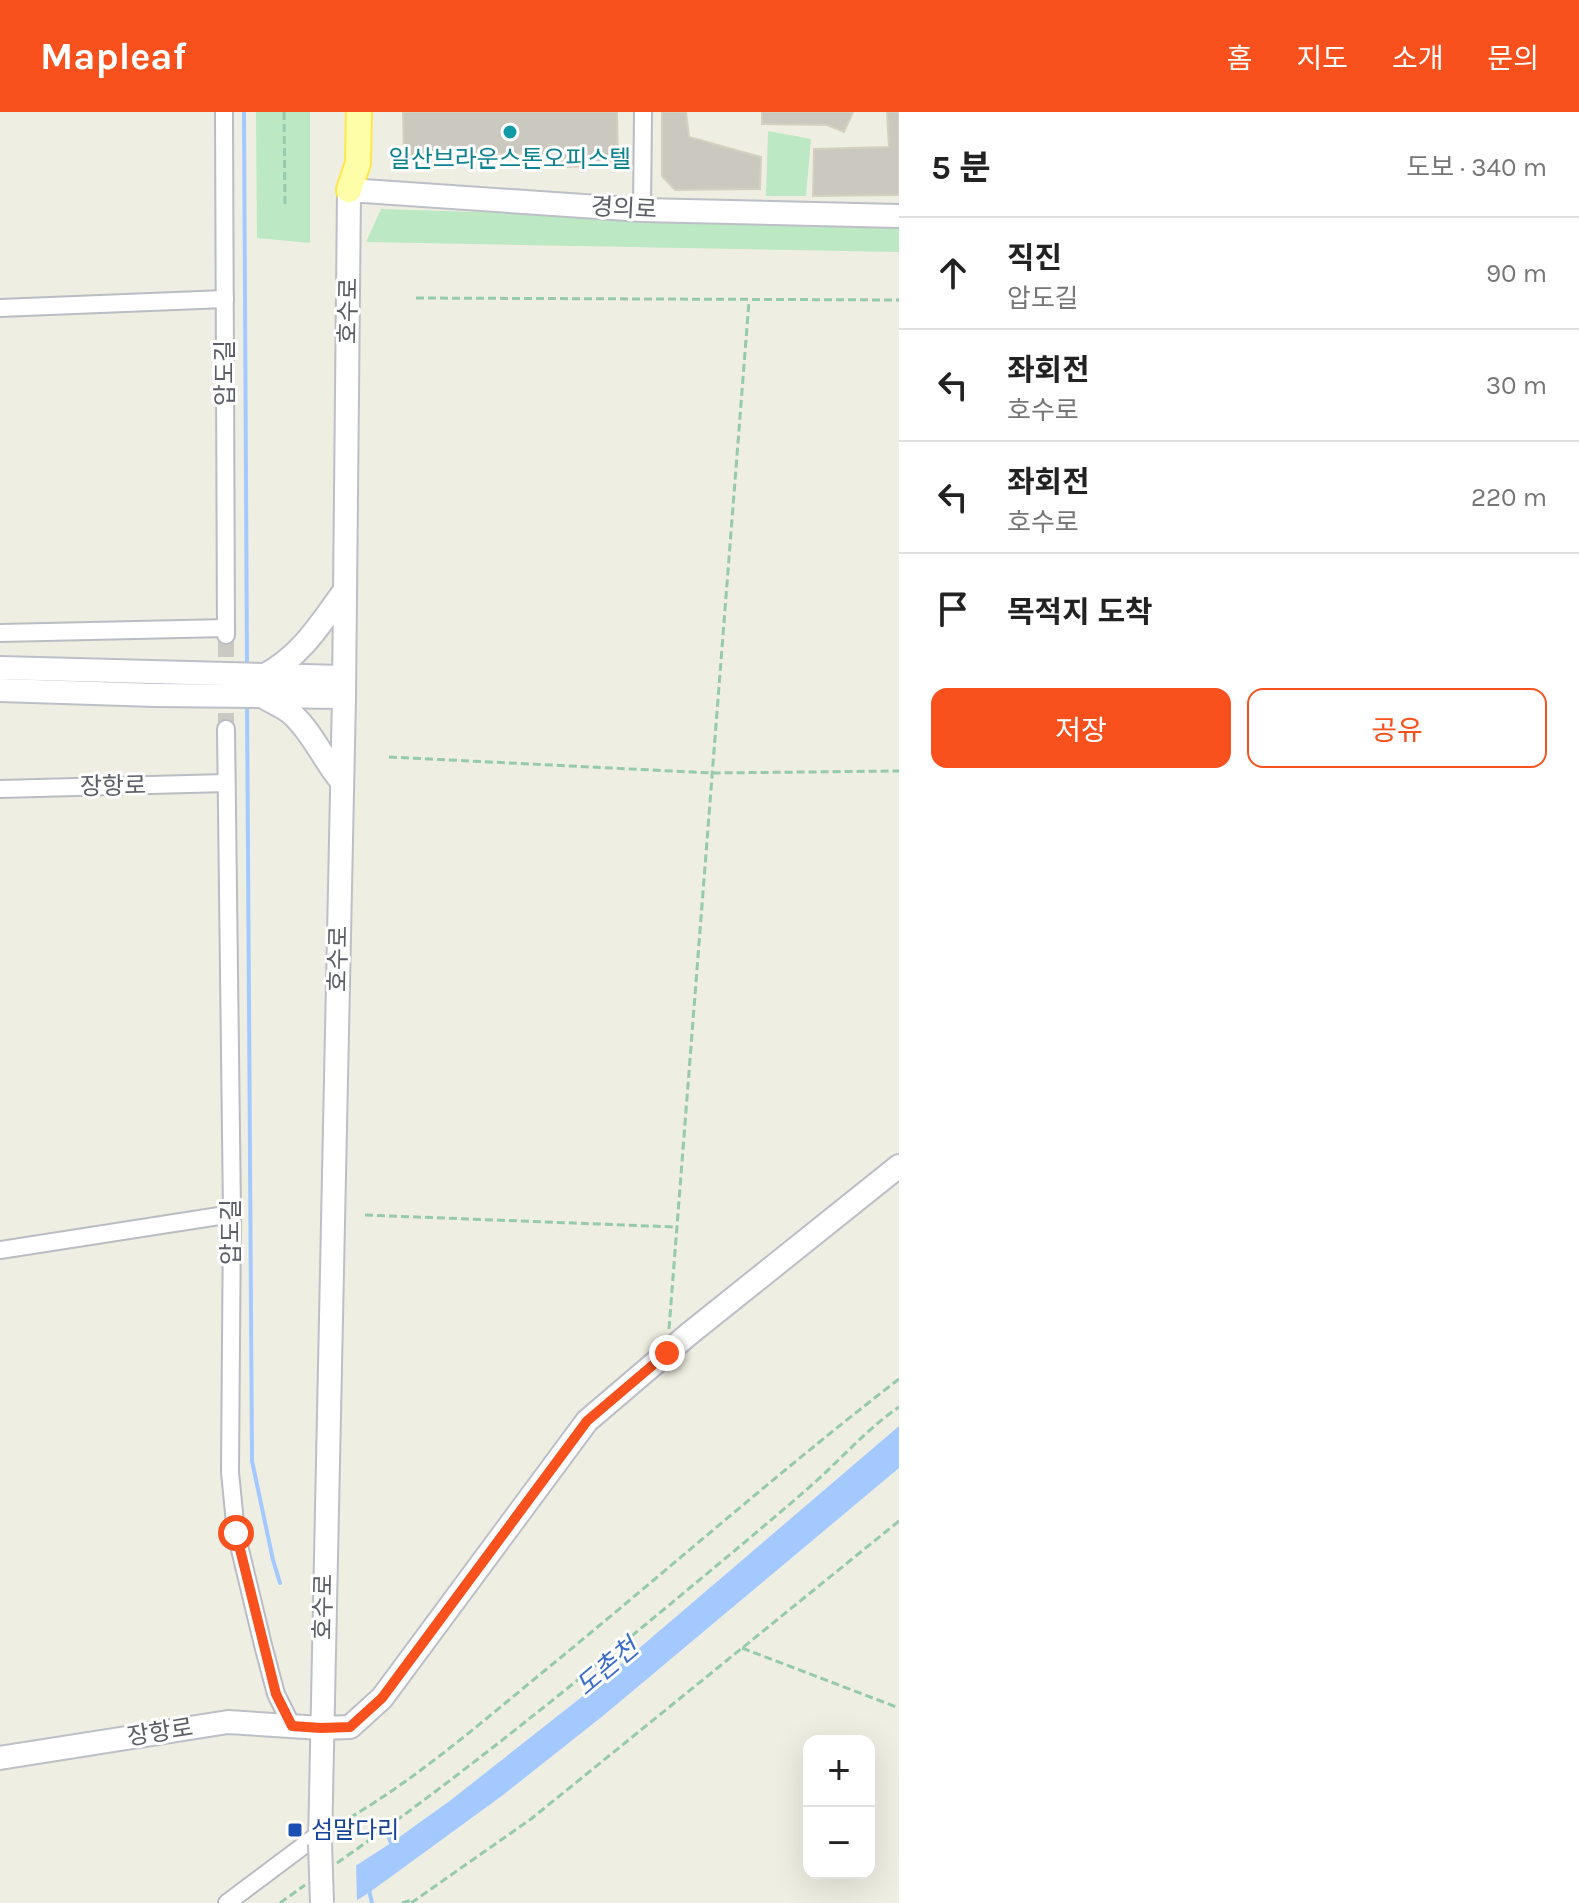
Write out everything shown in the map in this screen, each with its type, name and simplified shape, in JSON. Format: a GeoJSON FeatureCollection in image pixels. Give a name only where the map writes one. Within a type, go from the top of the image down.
{"type":"FeatureCollection","features":[{"type":"Feature","properties":{"kind":"main road","name":"호수로"},"geometry":{"type":"LineString","coordinates":[[322,1903],[319,1839],[321,1728],[344,687],[349,190],[343,112]]}},
{"type":"Feature","properties":{"kind":"main road","name":"호수로"},"geometry":{"type":"LineString","coordinates":[[349,190],[358,163],[359,112]]}},
{"type":"Feature","properties":{"kind":"main road","name":"경의로"},"geometry":{"type":"LineString","coordinates":[[349,190],[642,210],[899,216]]}},
{"type":"Feature","properties":{"kind":"main road"},"geometry":{"type":"LineString","coordinates":[[252,686],[304,647],[345,590]]}},
{"type":"Feature","properties":{"kind":"main road"},"geometry":{"type":"LineString","coordinates":[[0,668],[252,686],[302,725],[325,762],[342,782]]}},
{"type":"Feature","properties":{"kind":"main road"},"geometry":{"type":"LineString","coordinates":[[0,690],[344,687]]}},
{"type":"Feature","properties":{"kind":"main road"},"geometry":{"type":"LineString","coordinates":[[321,1728],[350,1727],[382,1698],[587,1421],[899,1166]]}},
{"type":"Feature","properties":{"kind":"main road","name":"장항로"},"geometry":{"type":"LineString","coordinates":[[0,1758],[228,1722],[321,1728]]}},
{"type":"Feature","properties":{"kind":"street","name":"압도길"},"geometry":{"type":"LineString","coordinates":[[0,633],[226,631],[224,112]]}},
{"type":"Feature","properties":{"kind":"street"},"geometry":{"type":"LineString","coordinates":[[642,210],[643,112]]}},
{"type":"Feature","properties":{"kind":"street"},"geometry":{"type":"LineString","coordinates":[[0,308],[225,299]]}},
{"type":"Feature","properties":{"kind":"street","name":"압도길"},"geometry":{"type":"LineString","coordinates":[[226,729],[232,1214],[230,1472],[236,1533],[276,1694],[292,1726]]}},
{"type":"Feature","properties":{"kind":"street","name":"장항로"},"geometry":{"type":"LineString","coordinates":[[0,789],[226,783]]}},
{"type":"Feature","properties":{"kind":"street"},"geometry":{"type":"LineString","coordinates":[[0,1250],[232,1214]]}},
{"type":"Feature","properties":{"kind":"street"},"geometry":{"type":"LineString","coordinates":[[227,1903],[319,1839]]}},
{"type":"Feature","properties":{"kind":"path"},"geometry":{"type":"LineString","coordinates":[[284,112],[285,206]]}},
{"type":"Feature","properties":{"kind":"path"},"geometry":{"type":"LineString","coordinates":[[416,298],[899,300]]}},
{"type":"Feature","properties":{"kind":"path"},"geometry":{"type":"LineString","coordinates":[[667,1353],[749,301]]}},
{"type":"Feature","properties":{"kind":"path"},"geometry":{"type":"LineString","coordinates":[[389,757],[712,773],[899,771]]}},
{"type":"Feature","properties":{"kind":"path"},"geometry":{"type":"LineString","coordinates":[[365,1215],[676,1227]]}},
{"type":"Feature","properties":{"kind":"path"},"geometry":{"type":"LineString","coordinates":[[319,1839],[416,1776],[829,1433],[899,1379]]}},
{"type":"Feature","properties":{"kind":"path"},"geometry":{"type":"LineString","coordinates":[[327,1870],[455,1778],[749,1538],[814,1483],[874,1425],[899,1407]]}},
{"type":"Feature","properties":{"kind":"path"},"geometry":{"type":"LineString","coordinates":[[411,1903],[531,1819],[899,1521]]}},
{"type":"Feature","properties":{"kind":"path"},"geometry":{"type":"LineString","coordinates":[[742,1648],[899,1708]]}},
{"type":"Feature","properties":{"kind":"path"},"geometry":{"type":"LineString","coordinates":[[280,1903],[315,1878]]}},
{"type":"Feature","properties":{"kind":"path"},"geometry":{"type":"LineString","coordinates":[[402,1903],[415,1899]]}},
{"type":"Feature","properties":{"kind":"green space"},"geometry":{"type":"Polygon","coordinates":[[[256,112],[310,112],[310,243],[257,238],[256,112]]]}},
{"type":"Feature","properties":{"kind":"green space"},"geometry":{"type":"Polygon","coordinates":[[[768,131],[811,139],[806,196],[766,196],[768,131]]]}},
{"type":"Feature","properties":{"kind":"green space"},"geometry":{"type":"Polygon","coordinates":[[[381,209],[899,225],[899,252],[366,242],[381,209]]]}},
{"type":"Feature","properties":{"kind":"water"},"geometry":{"type":"Polygon","coordinates":[[[899,1426],[899,1468],[604,1715],[503,1795],[353,1903],[298,1903],[451,1800],[588,1692],[899,1426]]]}},
{"type":"Feature","properties":{"kind":"pier"},"geometry":{"type":"Polygon","coordinates":[[[356,1862],[357,1903],[294,1903],[309,1890],[356,1862]]]}},
{"type":"Feature","properties":{"kind":"building","name":"일산브라운스톤오피스텔"},"geometry":{"type":"Polygon","coordinates":[[[403,112],[617,112],[618,166],[559,167],[558,153],[404,155],[403,112]]]}},
{"type":"Feature","properties":{"kind":"building"},"geometry":{"type":"Polygon","coordinates":[[[662,112],[686,112],[689,137],[761,157],[760,189],[675,190],[662,176],[662,112]]]}},
{"type":"Feature","properties":{"kind":"building"},"geometry":{"type":"Polygon","coordinates":[[[762,112],[853,112],[844,132],[827,125],[762,124],[762,112]]]}},
{"type":"Feature","properties":{"kind":"building"},"geometry":{"type":"Polygon","coordinates":[[[887,112],[899,112],[899,195],[813,196],[814,149],[889,147],[887,112]]]}},
{"type":"Feature","properties":{"kind":"waterway"},"geometry":{"type":"LineString","coordinates":[[244,112],[247,666]]}},
{"type":"Feature","properties":{"kind":"waterway"},"geometry":{"type":"LineString","coordinates":[[247,702],[252,1461],[280,1583]]}},
{"type":"Feature","properties":{"kind":"waterway"},"geometry":{"type":"LineString","coordinates":[[388,1835],[393,1848]]}},
{"type":"Feature","properties":{"kind":"waterway"},"geometry":{"type":"LineString","coordinates":[[369,1890],[372,1903]]}},
{"type":"Feature","properties":{"kind":"tunnel"},"geometry":{"type":"LineString","coordinates":[[226,635],[226,729]]}},
{"type":"Feature","properties":{"kind":"place","name":"일산브라운스톤오피스텔"},"geometry":{"type":"Point","coordinates":[510,132]}},
{"type":"Feature","properties":{"kind":"place","name":"섬말다리"},"geometry":{"type":"Point","coordinates":[295,1830]}},
{"type":"Feature","properties":{"kind":"route"},"geometry":{"type":"LineString","coordinates":[[236,1533],[276,1694],[292,1726],[350,1727],[382,1698],[587,1421],[667,1353]]}},
{"type":"Feature","properties":{"kind":"water label","name":"도촌천"},"geometry":{"type":"Point","coordinates":[607,1667]}}]}
